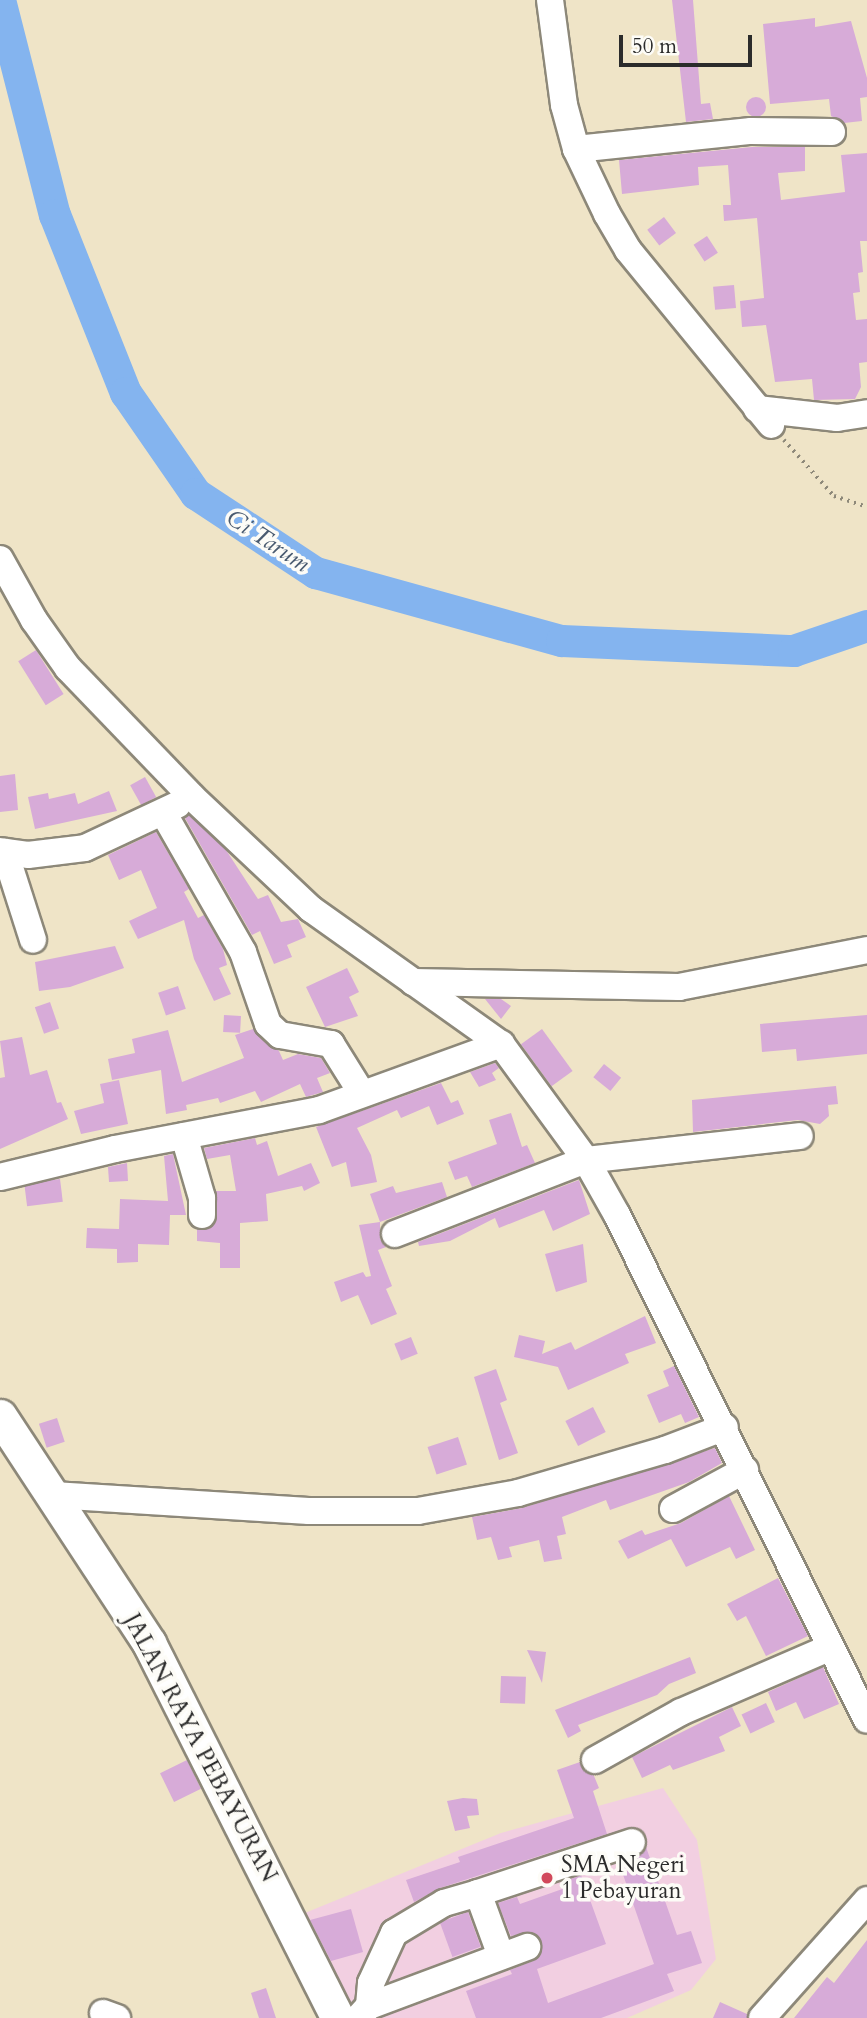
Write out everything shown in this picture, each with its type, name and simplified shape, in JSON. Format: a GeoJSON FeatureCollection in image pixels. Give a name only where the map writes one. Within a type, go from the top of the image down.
{"type":"FeatureCollection","features":[{"type":"Feature","properties":{"kind":"main road","name":"JALAN RAYA PEBAYURAN"},"geometry":{"type":"LineString","coordinates":[[0,1416],[149,1643],[338,2018]]}},
{"type":"Feature","properties":{"kind":"street"},"geometry":{"type":"LineString","coordinates":[[550,0],[564,105],[576,149],[628,250],[764,417],[837,418],[867,413]]}},
{"type":"Feature","properties":{"kind":"street"},"geometry":{"type":"LineString","coordinates":[[576,149],[751,131],[832,132]]}},
{"type":"Feature","properties":{"kind":"street"},"geometry":{"type":"LineString","coordinates":[[0,559],[34,620],[68,668],[191,796],[311,909],[501,1044],[586,1160],[724,1426],[867,1720]]}},
{"type":"Feature","properties":{"kind":"street"},"geometry":{"type":"LineString","coordinates":[[33,940],[3,851],[28,855],[85,848],[164,814],[191,796]]}},
{"type":"Feature","properties":{"kind":"street"},"geometry":{"type":"LineString","coordinates":[[164,814],[243,952],[268,1024],[281,1035],[331,1044],[361,1092]]}},
{"type":"Feature","properties":{"kind":"street"},"geometry":{"type":"LineString","coordinates":[[413,982],[678,987],[867,950]]}},
{"type":"Feature","properties":{"kind":"street"},"geometry":{"type":"LineString","coordinates":[[0,1177],[184,1136],[279,1120],[501,1044]]}},
{"type":"Feature","properties":{"kind":"street"},"geometry":{"type":"LineString","coordinates":[[184,1136],[202,1198],[202,1215]]}},
{"type":"Feature","properties":{"kind":"street"},"geometry":{"type":"LineString","coordinates":[[395,1234],[586,1160],[800,1136]]}},
{"type":"Feature","properties":{"kind":"street"},"geometry":{"type":"LineString","coordinates":[[53,1495],[309,1511],[418,1511],[518,1493],[665,1450],[724,1426]]}},
{"type":"Feature","properties":{"kind":"street"},"geometry":{"type":"LineString","coordinates":[[673,1509],[745,1470]]}},
{"type":"Feature","properties":{"kind":"street"},"geometry":{"type":"LineString","coordinates":[[595,1760],[681,1712],[831,1647]]}},
{"type":"Feature","properties":{"kind":"street"},"geometry":{"type":"LineString","coordinates":[[364,2012],[371,1983],[394,1933],[444,1903],[632,1842]]}},
{"type":"Feature","properties":{"kind":"street"},"geometry":{"type":"LineString","coordinates":[[478,1893],[501,1956]]}},
{"type":"Feature","properties":{"kind":"street"},"geometry":{"type":"LineString","coordinates":[[762,2018],[867,1900]]}},
{"type":"Feature","properties":{"kind":"street"},"geometry":{"type":"LineString","coordinates":[[364,2012],[527,1947]]}},
{"type":"Feature","properties":{"kind":"path"},"geometry":{"type":"LineString","coordinates":[[764,417],[835,496],[867,507]]}},
{"type":"Feature","properties":{"kind":"shaded area","name":"SMA Negeri 1 Pebayuran"},"geometry":{"type":"Polygon","coordinates":[[[663,1788],[697,1840],[716,1959],[691,1990],[627,2018],[342,2018],[295,1917],[501,1833],[663,1788]]]}},
{"type":"Feature","properties":{"kind":"building"},"geometry":{"type":"Polygon","coordinates":[[[672,0],[693,0],[701,104],[710,103],[713,119],[686,122],[672,0]]]}},
{"type":"Feature","properties":{"kind":"building"},"geometry":{"type":"Polygon","coordinates":[[[815,18],[815,27],[851,21],[867,78],[867,97],[860,98],[862,121],[844,123],[831,116],[829,99],[770,104],[763,24],[815,18]]]}},
{"type":"Feature","properties":{"kind":"building"},"geometry":{"type":"Polygon","coordinates":[[[756,97],[763,100],[766,107],[763,114],[756,117],[749,114],[746,107],[749,100],[756,97]]]}},
{"type":"Feature","properties":{"kind":"building"},"geometry":{"type":"Polygon","coordinates":[[[752,147],[805,147],[805,171],[778,173],[781,200],[845,192],[841,155],[867,153],[867,241],[860,241],[863,272],[858,273],[860,292],[853,293],[856,320],[867,319],[867,362],[859,363],[861,387],[855,399],[814,400],[812,379],[775,382],[766,325],[742,327],[740,301],[764,298],[757,218],[724,221],[723,205],[731,205],[728,165],[698,167],[699,185],[622,194],[619,160],[752,147]]]}},
{"type":"Feature","properties":{"kind":"building"},"geometry":{"type":"Polygon","coordinates":[[[664,217],[676,233],[659,246],[647,230],[664,217]]]}},
{"type":"Feature","properties":{"kind":"building"},"geometry":{"type":"Polygon","coordinates":[[[707,236],[718,253],[704,261],[694,245],[707,236]]]}},
{"type":"Feature","properties":{"kind":"building"},"geometry":{"type":"Polygon","coordinates":[[[734,285],[736,308],[715,310],[713,287],[734,285]]]}},
{"type":"Feature","properties":{"kind":"building"},"geometry":{"type":"Polygon","coordinates":[[[36,650],[64,694],[46,705],[18,661],[36,650]]]}},
{"type":"Feature","properties":{"kind":"building"},"geometry":{"type":"Polygon","coordinates":[[[15,774],[18,810],[0,812],[0,776],[15,774]]]}},
{"type":"Feature","properties":{"kind":"building"},"geometry":{"type":"Polygon","coordinates":[[[145,777],[156,797],[141,805],[130,785],[145,777]]]}},
{"type":"Feature","properties":{"kind":"building"},"geometry":{"type":"Polygon","coordinates":[[[109,791],[117,811],[35,829],[28,797],[48,793],[49,799],[75,793],[78,804],[109,791]]]}},
{"type":"Feature","properties":{"kind":"building"},"geometry":{"type":"Polygon","coordinates":[[[189,815],[226,850],[258,899],[268,895],[281,922],[298,919],[306,937],[287,945],[292,957],[274,964],[260,931],[252,935],[185,818],[189,815]]]}},
{"type":"Feature","properties":{"kind":"building"},"geometry":{"type":"Polygon","coordinates":[[[156,832],[189,889],[184,892],[198,918],[204,915],[223,949],[227,965],[219,968],[231,994],[214,1001],[194,959],[184,920],[138,939],[129,921],[157,908],[141,870],[119,880],[108,855],[156,832]]]}},
{"type":"Feature","properties":{"kind":"building"},"geometry":{"type":"Polygon","coordinates":[[[115,946],[124,968],[70,987],[39,991],[35,962],[115,946]]]}},
{"type":"Feature","properties":{"kind":"building"},"geometry":{"type":"Polygon","coordinates":[[[347,968],[359,992],[349,997],[358,1016],[325,1027],[306,987],[347,968]]]}},
{"type":"Feature","properties":{"kind":"building"},"geometry":{"type":"Polygon","coordinates":[[[178,986],[186,1009],[166,1016],[158,993],[178,986]]]}},
{"type":"Feature","properties":{"kind":"building"},"geometry":{"type":"Polygon","coordinates":[[[485,999],[501,999],[511,1006],[501,1019],[485,999]]]}},
{"type":"Feature","properties":{"kind":"building"},"geometry":{"type":"Polygon","coordinates":[[[50,1002],[59,1028],[44,1034],[35,1007],[50,1002]]]}},
{"type":"Feature","properties":{"kind":"building"},"geometry":{"type":"Polygon","coordinates":[[[224,1015],[241,1016],[240,1033],[223,1032],[224,1015]]]}},
{"type":"Feature","properties":{"kind":"building"},"geometry":{"type":"Polygon","coordinates":[[[867,1015],[867,1054],[797,1061],[796,1049],[762,1052],[760,1024],[867,1015]]]}},
{"type":"Feature","properties":{"kind":"building"},"geometry":{"type":"Polygon","coordinates":[[[253,1029],[279,1051],[283,1060],[298,1054],[321,1058],[330,1073],[317,1078],[323,1092],[306,1097],[300,1084],[261,1102],[255,1091],[220,1103],[218,1098],[186,1105],[187,1110],[166,1114],[161,1070],[112,1080],[108,1059],[135,1053],[132,1039],[168,1030],[182,1082],[244,1058],[235,1035],[253,1029]]]}},
{"type":"Feature","properties":{"kind":"building"},"geometry":{"type":"Polygon","coordinates":[[[542,1029],[573,1071],[552,1086],[521,1044],[542,1029]]]}},
{"type":"Feature","properties":{"kind":"building"},"geometry":{"type":"Polygon","coordinates":[[[22,1037],[30,1075],[47,1070],[57,1103],[61,1102],[68,1119],[0,1149],[0,1078],[5,1077],[0,1041],[22,1037]]]}},
{"type":"Feature","properties":{"kind":"building"},"geometry":{"type":"Polygon","coordinates":[[[495,1063],[499,1068],[492,1073],[496,1080],[479,1087],[470,1072],[495,1063]]]}},
{"type":"Feature","properties":{"kind":"building"},"geometry":{"type":"Polygon","coordinates":[[[604,1064],[621,1078],[610,1091],[593,1077],[604,1064]]]}},
{"type":"Feature","properties":{"kind":"building"},"geometry":{"type":"Polygon","coordinates":[[[119,1080],[128,1124],[81,1134],[74,1111],[104,1103],[100,1084],[119,1080]]]}},
{"type":"Feature","properties":{"kind":"building"},"geometry":{"type":"Polygon","coordinates":[[[441,1083],[451,1103],[458,1100],[464,1114],[437,1125],[429,1106],[401,1118],[397,1110],[357,1128],[371,1155],[377,1182],[351,1187],[346,1162],[332,1167],[316,1127],[441,1083]]]}},
{"type":"Feature","properties":{"kind":"building"},"geometry":{"type":"Polygon","coordinates":[[[836,1086],[838,1104],[828,1105],[829,1116],[820,1124],[798,1120],[693,1132],[692,1100],[836,1086]]]}},
{"type":"Feature","properties":{"kind":"building"},"geometry":{"type":"Polygon","coordinates":[[[511,1113],[522,1147],[527,1145],[535,1163],[472,1187],[467,1176],[455,1180],[448,1162],[497,1144],[489,1120],[511,1113]]]}},
{"type":"Feature","properties":{"kind":"building"},"geometry":{"type":"Polygon","coordinates":[[[255,1138],[257,1145],[267,1141],[278,1176],[311,1163],[320,1183],[304,1191],[302,1186],[266,1194],[268,1221],[240,1223],[240,1268],[220,1268],[220,1243],[197,1241],[197,1229],[209,1229],[216,1222],[216,1191],[236,1191],[230,1155],[207,1159],[204,1148],[255,1138]]]}},
{"type":"Feature","properties":{"kind":"building"},"geometry":{"type":"Polygon","coordinates":[[[173,1154],[186,1215],[170,1215],[169,1245],[138,1244],[138,1262],[117,1263],[117,1249],[86,1248],[87,1228],[119,1229],[120,1199],[168,1201],[164,1156],[173,1154]]]}},
{"type":"Feature","properties":{"kind":"building"},"geometry":{"type":"Polygon","coordinates":[[[127,1163],[128,1181],[109,1182],[108,1167],[127,1163]]]}},
{"type":"Feature","properties":{"kind":"building"},"geometry":{"type":"Polygon","coordinates":[[[60,1179],[63,1202],[27,1206],[24,1183],[60,1179]]]}},
{"type":"Feature","properties":{"kind":"building"},"geometry":{"type":"Polygon","coordinates":[[[579,1180],[590,1214],[553,1231],[544,1210],[499,1228],[495,1218],[450,1241],[419,1246],[418,1242],[579,1180]]]}},
{"type":"Feature","properties":{"kind":"building"},"geometry":{"type":"Polygon","coordinates":[[[442,1182],[447,1197],[380,1222],[370,1194],[393,1186],[396,1193],[442,1182]]]}},
{"type":"Feature","properties":{"kind":"building"},"geometry":{"type":"Polygon","coordinates":[[[380,1222],[380,1239],[386,1247],[378,1250],[392,1286],[386,1289],[397,1314],[371,1325],[358,1295],[341,1302],[334,1282],[363,1272],[366,1277],[371,1276],[359,1225],[380,1222]]]}},
{"type":"Feature","properties":{"kind":"building"},"geometry":{"type":"Polygon","coordinates":[[[583,1244],[587,1282],[556,1292],[545,1254],[583,1244]]]}},
{"type":"Feature","properties":{"kind":"building"},"geometry":{"type":"Polygon","coordinates":[[[645,1316],[656,1343],[625,1354],[629,1363],[568,1390],[558,1367],[514,1357],[519,1335],[545,1341],[542,1354],[571,1342],[575,1350],[645,1316]]]}},
{"type":"Feature","properties":{"kind":"building"},"geometry":{"type":"Polygon","coordinates":[[[411,1337],[418,1354],[401,1360],[394,1344],[411,1337]]]}},
{"type":"Feature","properties":{"kind":"building"},"geometry":{"type":"Polygon","coordinates":[[[674,1366],[699,1417],[685,1423],[681,1414],[659,1423],[647,1395],[669,1386],[663,1371],[674,1366]]]}},
{"type":"Feature","properties":{"kind":"building"},"geometry":{"type":"Polygon","coordinates":[[[496,1369],[507,1400],[500,1403],[518,1453],[499,1460],[474,1377],[496,1369]]]}},
{"type":"Feature","properties":{"kind":"building"},"geometry":{"type":"Polygon","coordinates":[[[593,1407],[606,1432],[578,1446],[565,1421],[593,1407]]]}},
{"type":"Feature","properties":{"kind":"building"},"geometry":{"type":"Polygon","coordinates":[[[57,1418],[65,1442],[47,1448],[39,1424],[57,1418]]]}},
{"type":"Feature","properties":{"kind":"building"},"geometry":{"type":"Polygon","coordinates":[[[458,1437],[467,1465],[437,1474],[428,1447],[458,1437]]]}},
{"type":"Feature","properties":{"kind":"building"},"geometry":{"type":"Polygon","coordinates":[[[715,1448],[722,1463],[689,1482],[610,1510],[606,1500],[562,1517],[566,1534],[557,1536],[562,1559],[544,1562],[539,1540],[509,1547],[512,1557],[498,1560],[491,1537],[477,1540],[472,1517],[522,1508],[715,1448]]]}},
{"type":"Feature","properties":{"kind":"building"},"geometry":{"type":"Polygon","coordinates":[[[729,1496],[755,1550],[736,1559],[730,1547],[686,1567],[671,1539],[628,1559],[618,1541],[642,1530],[645,1535],[681,1523],[729,1496]]]}},
{"type":"Feature","properties":{"kind":"building"},"geometry":{"type":"Polygon","coordinates":[[[778,1578],[808,1636],[766,1656],[746,1616],[737,1621],[727,1604],[778,1578]]]}},
{"type":"Feature","properties":{"kind":"building"},"geometry":{"type":"Polygon","coordinates":[[[527,1650],[546,1652],[542,1683],[527,1650]]]}},
{"type":"Feature","properties":{"kind":"building"},"geometry":{"type":"Polygon","coordinates":[[[690,1657],[696,1673],[669,1684],[657,1695],[578,1725],[581,1731],[568,1738],[555,1710],[690,1657]]]}},
{"type":"Feature","properties":{"kind":"building"},"geometry":{"type":"Polygon","coordinates":[[[823,1667],[839,1704],[804,1719],[796,1702],[776,1711],[768,1692],[823,1667]]]}},
{"type":"Feature","properties":{"kind":"building"},"geometry":{"type":"Polygon","coordinates":[[[501,1676],[526,1677],[525,1704],[500,1703],[501,1676]]]}},
{"type":"Feature","properties":{"kind":"building"},"geometry":{"type":"Polygon","coordinates":[[[766,1703],[775,1722],[750,1733],[742,1714],[766,1703]]]}},
{"type":"Feature","properties":{"kind":"building"},"geometry":{"type":"Polygon","coordinates":[[[732,1707],[741,1726],[719,1737],[725,1751],[673,1770],[670,1765],[642,1778],[632,1757],[732,1707]]]}},
{"type":"Feature","properties":{"kind":"building"},"geometry":{"type":"Polygon","coordinates":[[[187,1760],[201,1789],[174,1802],[160,1773],[187,1760]]]}},
{"type":"Feature","properties":{"kind":"building"},"geometry":{"type":"Polygon","coordinates":[[[580,1762],[594,1776],[599,1788],[593,1791],[607,1834],[440,1888],[414,1902],[406,1880],[460,1862],[458,1857],[574,1818],[557,1770],[580,1762]]]}},
{"type":"Feature","properties":{"kind":"building"},"geometry":{"type":"Polygon","coordinates":[[[477,1799],[479,1815],[467,1816],[470,1828],[455,1831],[447,1801],[477,1799]]]}},
{"type":"Feature","properties":{"kind":"building"},"geometry":{"type":"Polygon","coordinates":[[[646,1847],[677,1935],[691,1931],[702,1963],[667,1974],[674,1991],[601,2018],[476,2018],[466,1991],[512,1974],[510,1970],[533,1961],[542,1950],[541,1941],[530,1932],[511,1936],[498,1903],[517,1897],[520,1904],[568,1887],[566,1881],[581,1875],[606,1944],[537,1969],[548,2003],[654,1964],[619,1863],[638,1857],[646,1847]]]}},
{"type":"Feature","properties":{"kind":"building"},"geometry":{"type":"Polygon","coordinates":[[[351,1909],[363,1952],[331,1961],[310,1920],[351,1909]]]}},
{"type":"Feature","properties":{"kind":"building"},"geometry":{"type":"Polygon","coordinates":[[[468,1912],[481,1947],[452,1957],[440,1922],[468,1912]]]}},
{"type":"Feature","properties":{"kind":"building"},"geometry":{"type":"Polygon","coordinates":[[[867,1940],[867,2018],[794,2018],[827,1977],[834,1983],[867,1940]]]}},
{"type":"Feature","properties":{"kind":"building"},"geometry":{"type":"Polygon","coordinates":[[[266,1988],[276,2018],[259,2018],[251,1993],[266,1988]]]}},
{"type":"Feature","properties":{"kind":"building"},"geometry":{"type":"Polygon","coordinates":[[[720,2002],[747,2014],[747,2018],[713,2018],[720,2002]]]}},
{"type":"Feature","properties":{"kind":"waterway","name":"Ci Tarum"},"geometry":{"type":"LineString","coordinates":[[0,0],[55,215],[126,393],[196,494],[316,573],[562,641],[794,651],[867,626]]}},
{"type":"Feature","properties":{"kind":"place","name":"SMA Negeri 1 Pebayuran"},"geometry":{"type":"Point","coordinates":[547,1878]}}]}
